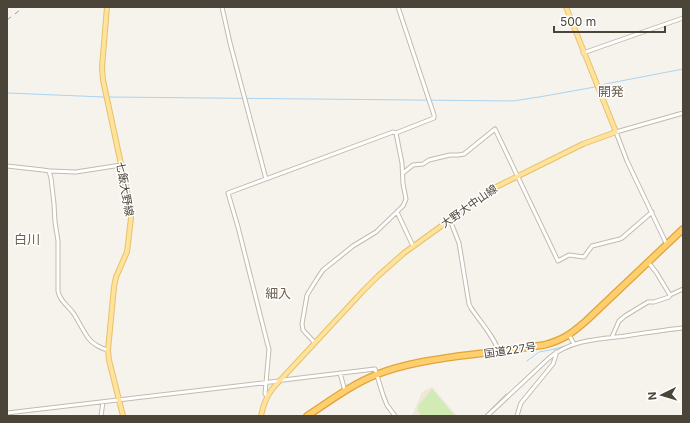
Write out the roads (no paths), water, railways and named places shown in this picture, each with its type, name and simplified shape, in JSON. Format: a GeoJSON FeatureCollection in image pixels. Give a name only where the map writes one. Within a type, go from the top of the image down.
{"type":"FeatureCollection","features":[{"type":"Feature","properties":{"kind":"highway","name":"国道227号"},"geometry":{"type":"LineString","coordinates":[[311,415],[362,381],[411,364],[544,345],[570,336],[683,230]]}},
{"type":"Feature","properties":{"kind":"main road","name":"七飯大野線"},"geometry":{"type":"LineString","coordinates":[[107,7],[102,67],[103,80],[130,206],[131,218],[127,252],[116,277],[114,287],[108,350],[109,360],[123,416]]}},
{"type":"Feature","properties":{"kind":"main road"},"geometry":{"type":"LineString","coordinates":[[566,7],[583,53],[616,132]]}},
{"type":"Feature","properties":{"kind":"main road","name":"大野大中山線"},"geometry":{"type":"LineString","coordinates":[[261,416],[267,396],[280,381],[378,276],[414,246],[494,188],[583,144],[616,132]]}},
{"type":"Feature","properties":{"kind":"street"},"geometry":{"type":"LineString","coordinates":[[222,7],[266,179]]}},
{"type":"Feature","properties":{"kind":"street"},"geometry":{"type":"LineString","coordinates":[[267,396],[265,394],[268,346],[228,193],[434,118],[398,7]]}},
{"type":"Feature","properties":{"kind":"street"},"geometry":{"type":"LineString","coordinates":[[583,53],[683,18]]}},
{"type":"Feature","properties":{"kind":"street"},"geometry":{"type":"LineString","coordinates":[[667,245],[627,161],[616,132],[683,113]]}},
{"type":"Feature","properties":{"kind":"street"},"geometry":{"type":"LineString","coordinates":[[403,173],[413,165],[423,164],[429,160],[450,154],[464,154],[495,129],[558,261],[569,255],[584,257],[592,246],[620,239],[652,212]]}},
{"type":"Feature","properties":{"kind":"street"},"geometry":{"type":"LineString","coordinates":[[315,343],[303,330],[302,324],[307,295],[317,278],[323,270],[353,246],[376,232],[403,206],[406,199],[396,133]]}},
{"type":"Feature","properties":{"kind":"street"},"geometry":{"type":"LineString","coordinates":[[7,166],[49,171],[79,172],[121,164]]}},
{"type":"Feature","properties":{"kind":"street"},"geometry":{"type":"LineString","coordinates":[[49,171],[58,241],[59,296],[62,302],[72,312],[89,339],[108,350]]}},
{"type":"Feature","properties":{"kind":"street"},"geometry":{"type":"LineString","coordinates":[[397,212],[414,246]]}},
{"type":"Feature","properties":{"kind":"street"},"geometry":{"type":"LineString","coordinates":[[450,220],[459,242],[470,307],[490,334],[499,352]]}},
{"type":"Feature","properties":{"kind":"street"},"geometry":{"type":"LineString","coordinates":[[649,263],[670,295]]}},
{"type":"Feature","properties":{"kind":"street"},"geometry":{"type":"LineString","coordinates":[[612,337],[618,321],[625,316],[648,302],[654,302],[669,297],[670,295],[683,289]]}},
{"type":"Feature","properties":{"kind":"street"},"geometry":{"type":"LineString","coordinates":[[487,416],[556,352],[582,341],[683,328]]}},
{"type":"Feature","properties":{"kind":"street"},"geometry":{"type":"LineString","coordinates":[[570,336],[574,344]]}},
{"type":"Feature","properties":{"kind":"street"},"geometry":{"type":"LineString","coordinates":[[518,416],[522,403],[553,364],[556,352]]}},
{"type":"Feature","properties":{"kind":"street"},"geometry":{"type":"LineString","coordinates":[[7,413],[375,369],[385,401],[395,416]]}},
{"type":"Feature","properties":{"kind":"street"},"geometry":{"type":"LineString","coordinates":[[340,373],[346,392]]}},
{"type":"Feature","properties":{"kind":"street"},"geometry":{"type":"LineString","coordinates":[[101,416],[103,402]]}},
{"type":"Feature","properties":{"kind":"waterway"},"geometry":{"type":"LineString","coordinates":[[600,85],[683,69]]}},
{"type":"Feature","properties":{"kind":"waterway"},"geometry":{"type":"LineString","coordinates":[[108,97],[513,101],[595,87]]}},
{"type":"Feature","properties":{"kind":"waterway"},"geometry":{"type":"LineString","coordinates":[[7,93],[104,97]]}},
{"type":"Feature","properties":{"kind":"waterway"},"geometry":{"type":"LineString","coordinates":[[640,335],[681,330]]}},
{"type":"Feature","properties":{"kind":"waterway"},"geometry":{"type":"LineString","coordinates":[[594,341],[607,339]]}},
{"type":"Feature","properties":{"kind":"waterway"},"geometry":{"type":"LineString","coordinates":[[571,347],[578,345]]}},
{"type":"Feature","properties":{"kind":"waterway"},"geometry":{"type":"LineString","coordinates":[[527,361],[539,352],[566,346]]}},
{"type":"Feature","properties":{"kind":"waterway"},"geometry":{"type":"LineString","coordinates":[[484,416],[506,394]]}},
{"type":"Feature","properties":{"kind":"railway"},"geometry":{"type":"LineString","coordinates":[[7,20],[24,7]]}},
{"type":"Feature","properties":{"kind":"district","name":"開発"},"geometry":{"type":"Point","coordinates":[611,91]}},
{"type":"Feature","properties":{"kind":"district","name":"白川"},"geometry":{"type":"Point","coordinates":[27,239]}},
{"type":"Feature","properties":{"kind":"district","name":"細入"},"geometry":{"type":"Point","coordinates":[278,293]}}]}
